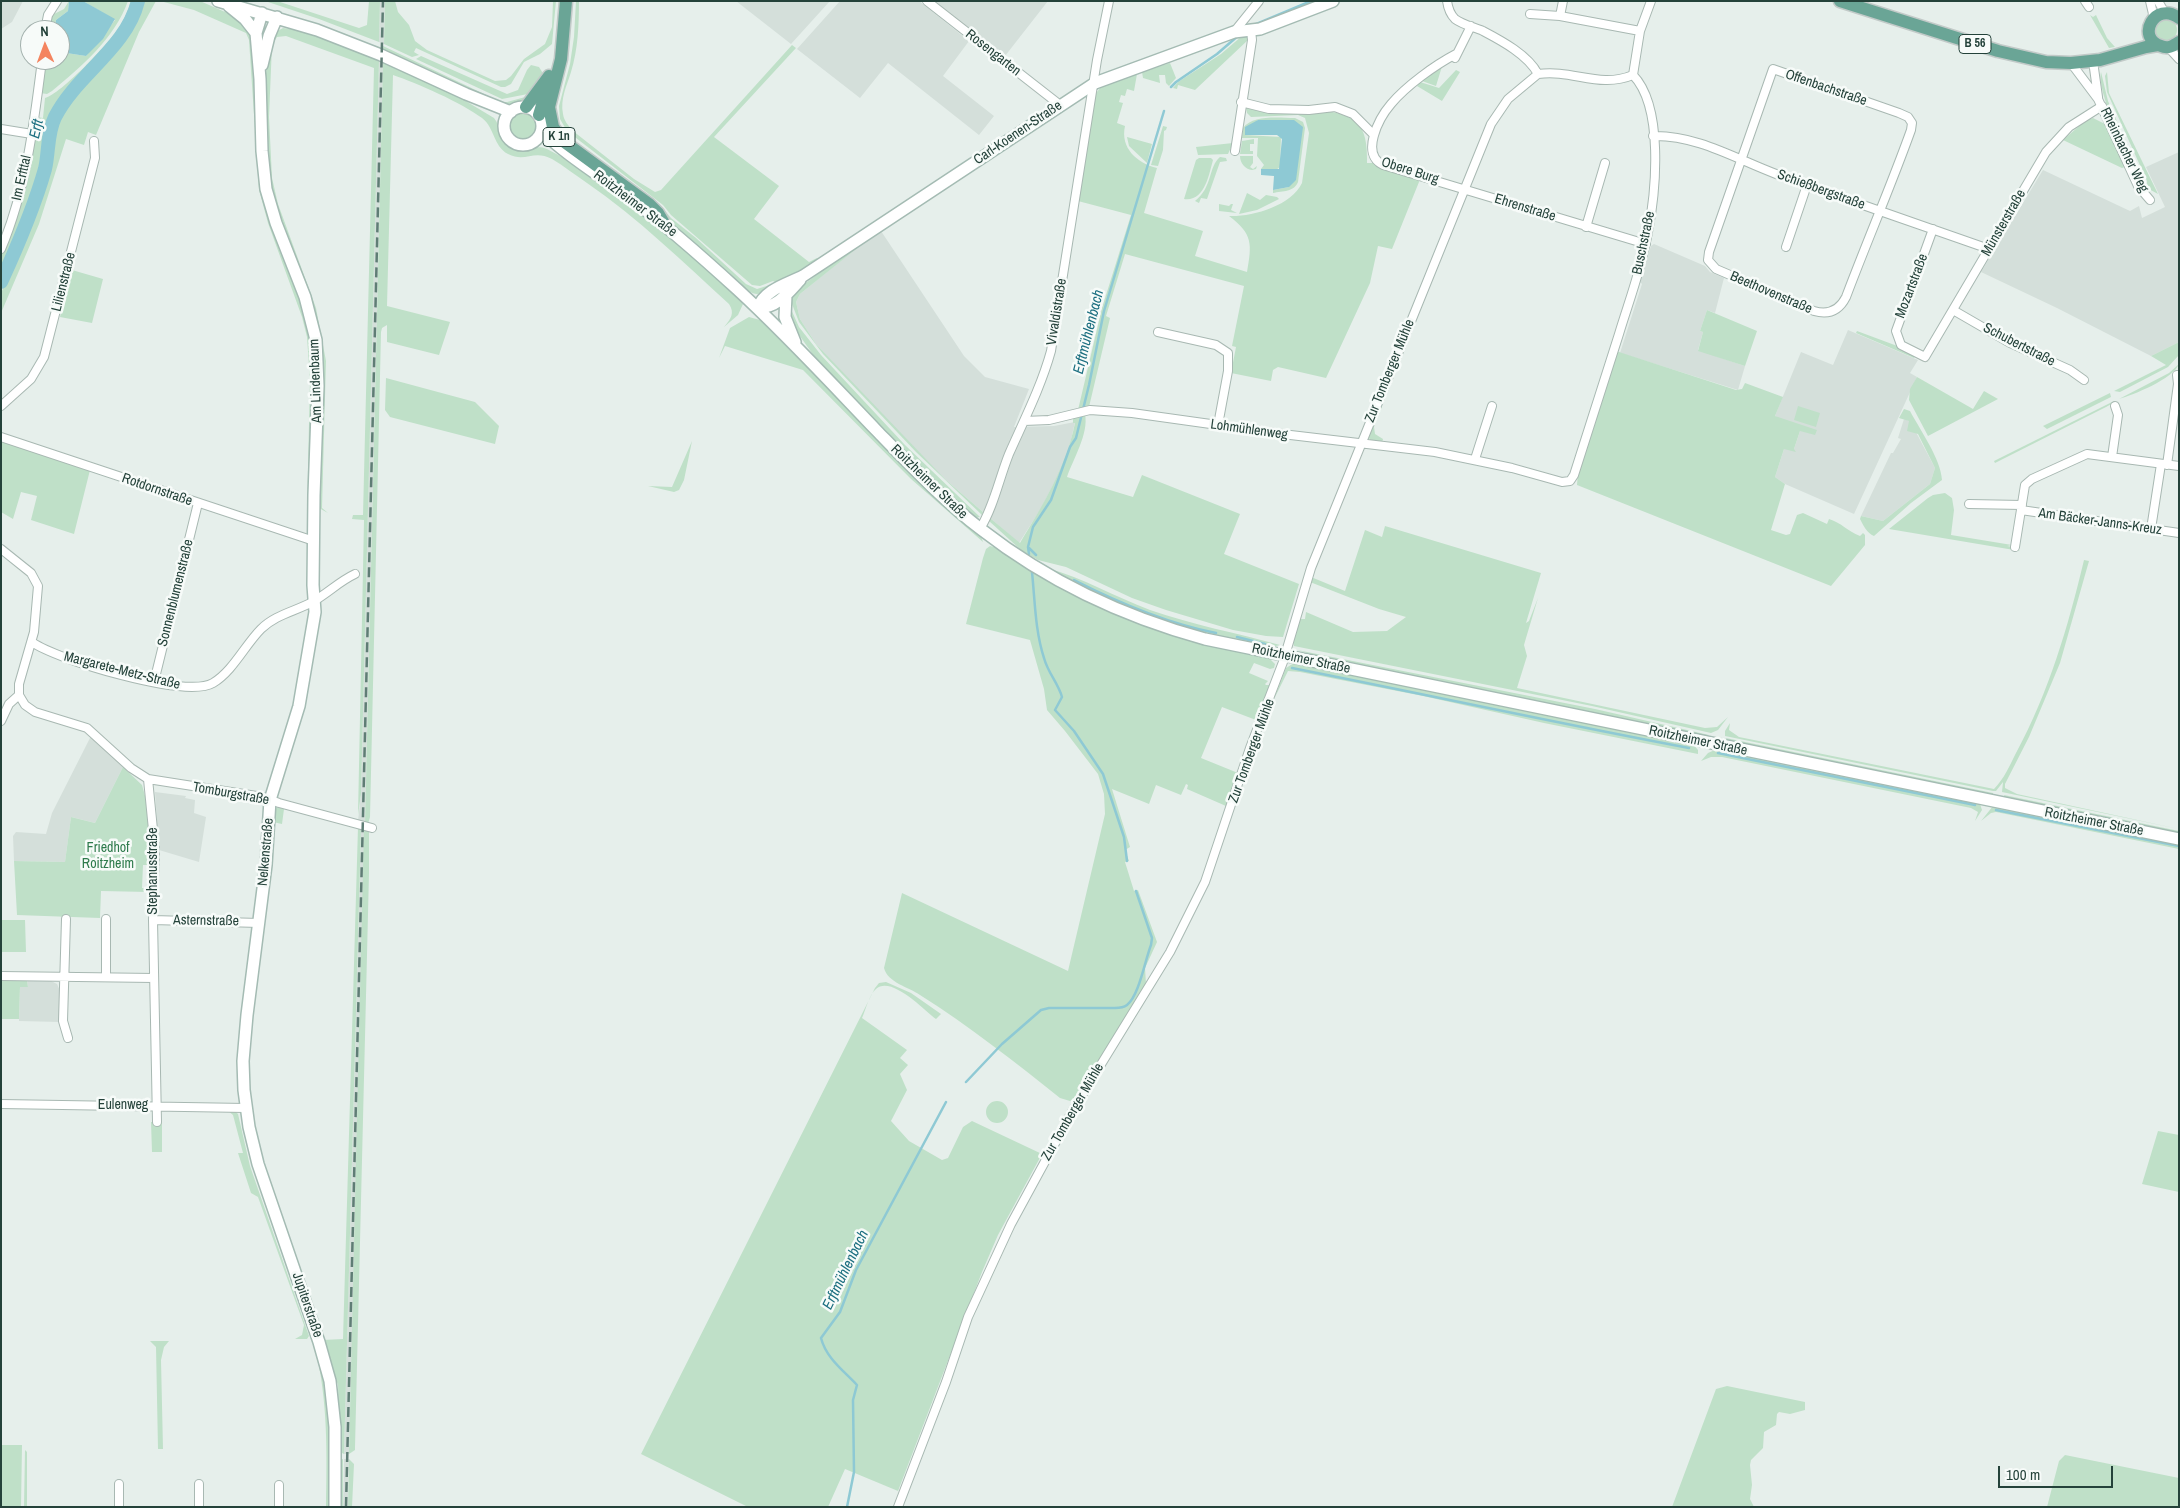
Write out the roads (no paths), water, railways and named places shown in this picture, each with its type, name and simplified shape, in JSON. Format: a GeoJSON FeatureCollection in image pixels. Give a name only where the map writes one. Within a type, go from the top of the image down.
{"type":"FeatureCollection","features":[{"type":"Feature","properties":{"kind":"main road","name":"K 1n"},"geometry":{"type":"LineString","coordinates":[[539,115],[549,81],[557,40],[560,1]]}},
{"type":"Feature","properties":{"kind":"main road","name":"K 1n"},"geometry":{"type":"LineString","coordinates":[[566,1],[562,51],[549,107],[553,127],[563,141],[648,204],[658,213],[665,226]]}},
{"type":"Feature","properties":{"kind":"main road","name":"B 56"},"geometry":{"type":"LineString","coordinates":[[1840,1],[2016,56],[2046,62],[2071,63],[2093,61],[2168,45]]}},
{"type":"Feature","properties":{"kind":"main road"},"geometry":{"type":"LineString","coordinates":[[2168,45],[2151,39],[2149,31],[2150,24],[2170,16]]}},
{"type":"Feature","properties":{"kind":"main road","name":"B 56"},"geometry":{"type":"LineString","coordinates":[[2115,56],[2139,41],[2149,31]]}},
{"type":"Feature","properties":{"kind":"main road","name":"K 1n"},"geometry":{"type":"LineString","coordinates":[[526,108],[549,76]]}},
{"type":"Feature","properties":{"kind":"street"},"geometry":{"type":"LineString","coordinates":[[47,20],[57,1]]}},
{"type":"Feature","properties":{"kind":"street","name":"Rosengarten"},"geometry":{"type":"LineString","coordinates":[[927,1],[1060,105]]}},
{"type":"Feature","properties":{"kind":"street","name":"Vivaldistraße"},"geometry":{"type":"LineString","coordinates":[[980,529],[988,516],[1009,454],[1043,377],[1051,351],[1109,1]]}},
{"type":"Feature","properties":{"kind":"street"},"geometry":{"type":"LineString","coordinates":[[1234,151],[1252,40],[1242,31],[1259,1]]}},
{"type":"Feature","properties":{"kind":"street","name":"Carl-Koenen-Straße"},"geometry":{"type":"LineString","coordinates":[[803,276],[786,295],[767,308],[758,308],[761,300],[768,294],[803,276],[1095,83],[1242,31],[1260,29],[1333,1]]}},
{"type":"Feature","properties":{"kind":"street"},"geometry":{"type":"LineString","coordinates":[[1447,1],[1448,10],[1453,17],[1505,44],[1534,66],[1538,74],[1572,75],[1608,82],[1633,75],[1640,32],[1651,1]]}},
{"type":"Feature","properties":{"kind":"street"},"geometry":{"type":"LineString","coordinates":[[1560,16],[1563,1]]}},
{"type":"Feature","properties":{"kind":"street"},"geometry":{"type":"LineString","coordinates":[[2150,1],[2170,16]]}},
{"type":"Feature","properties":{"kind":"street"},"geometry":{"type":"LineString","coordinates":[[2158,1],[2170,16]]}},
{"type":"Feature","properties":{"kind":"street"},"geometry":{"type":"LineString","coordinates":[[222,2],[277,17],[381,55],[466,94],[511,112]]}},
{"type":"Feature","properties":{"kind":"street"},"geometry":{"type":"LineString","coordinates":[[222,2],[245,19],[256,33]]}},
{"type":"Feature","properties":{"kind":"street","name":"Am Lindenbaum"},"geometry":{"type":"LineString","coordinates":[[262,13],[256,33],[260,79],[262,151],[266,189],[276,223],[305,297],[316,340],[318,386],[314,601]]}},
{"type":"Feature","properties":{"kind":"street"},"geometry":{"type":"LineString","coordinates":[[1530,14],[1560,16],[1640,32]]}},
{"type":"Feature","properties":{"kind":"street","name":"Am Lindenbaum"},"geometry":{"type":"LineString","coordinates":[[260,79],[268,36],[277,17]]}},
{"type":"Feature","properties":{"kind":"street"},"geometry":{"type":"LineString","coordinates":[[1241,102],[1268,109],[1309,110],[1334,107],[1353,114],[1374,135],[1385,113],[1396,99],[1439,63],[1455,57],[1471,26]]}},
{"type":"Feature","properties":{"kind":"street"},"geometry":{"type":"LineString","coordinates":[[2168,45],[2179,59]]}},
{"type":"Feature","properties":{"kind":"street","name":"Rheinbacher Weg"},"geometry":{"type":"LineString","coordinates":[[2093,61],[2100,103]]}},
{"type":"Feature","properties":{"kind":"street","name":"Rheinbacher Weg"},"geometry":{"type":"LineString","coordinates":[[2071,63],[2100,103],[2138,186],[2150,200]]}},
{"type":"Feature","properties":{"kind":"street","name":"Offenbachstraße"},"geometry":{"type":"LineString","coordinates":[[1742,160],[1773,69],[1899,113],[1908,117],[1912,123],[1911,130],[1880,211]]}},
{"type":"Feature","properties":{"kind":"street","name":"Im Erfttal"},"geometry":{"type":"LineString","coordinates":[[1,250],[12,222],[32,134],[41,70]]}},
{"type":"Feature","properties":{"kind":"street","name":"Zur Tomberger Mühle"},"geometry":{"type":"LineString","coordinates":[[898,1507],[946,1382],[968,1317],[1010,1224],[1073,1110],[1170,952],[1200,894],[1212,865],[1248,755],[1285,656],[1311,568],[1464,189],[1495,116],[1512,95],[1538,74]]}},
{"type":"Feature","properties":{"kind":"street","name":"Buschstraße"},"geometry":{"type":"LineString","coordinates":[[1570,481],[1574,475],[1646,244],[1653,192],[1653,136],[1651,117],[1644,91],[1633,75]]}},
{"type":"Feature","properties":{"kind":"street"},"geometry":{"type":"LineString","coordinates":[[466,94],[504,122]]}},
{"type":"Feature","properties":{"kind":"street","name":"Münsterstraße"},"geometry":{"type":"LineString","coordinates":[[1925,357],[2041,160],[2055,140],[2100,103]]}},
{"type":"Feature","properties":{"kind":"street"},"geometry":{"type":"LineString","coordinates":[[516,108],[526,108],[533,110],[539,115],[542,131],[535,142],[525,146],[513,143],[505,133],[504,122],[516,108]]}},
{"type":"Feature","properties":{"kind":"street"},"geometry":{"type":"LineString","coordinates":[[1,129],[32,134]]}},
{"type":"Feature","properties":{"kind":"street","name":"Roitzheimer Straße"},"geometry":{"type":"LineString","coordinates":[[542,131],[578,161],[665,226],[758,308],[924,479],[980,529],[1039,570],[1096,601],[1155,624],[1205,639],[2179,839]]}},
{"type":"Feature","properties":{"kind":"street","name":"Obere Burg"},"geometry":{"type":"LineString","coordinates":[[1374,135],[1373,153],[1378,162],[1464,189]]}},
{"type":"Feature","properties":{"kind":"street","name":"Schießbergstraße"},"geometry":{"type":"LineString","coordinates":[[1653,136],[1683,138],[1806,185],[1989,249]]}},
{"type":"Feature","properties":{"kind":"street","name":"Lilienstraße"},"geometry":{"type":"LineString","coordinates":[[1,406],[31,379],[42,363],[95,158],[94,141]]}},
{"type":"Feature","properties":{"kind":"street","name":"Roitzheimer Straße"},"geometry":{"type":"LineString","coordinates":[[535,142],[578,161]]}},
{"type":"Feature","properties":{"kind":"street","name":"Beethovenstraße"},"geometry":{"type":"LineString","coordinates":[[1742,160],[1708,255],[1709,263],[1716,270],[1814,311],[1830,312],[1842,305],[1880,211]]}},
{"type":"Feature","properties":{"kind":"street"},"geometry":{"type":"LineString","coordinates":[[1586,226],[1605,163]]}},
{"type":"Feature","properties":{"kind":"street"},"geometry":{"type":"LineString","coordinates":[[1786,247],[1806,185]]}},
{"type":"Feature","properties":{"kind":"street","name":"Ehrenstraße"},"geometry":{"type":"LineString","coordinates":[[1464,189],[1646,244]]}},
{"type":"Feature","properties":{"kind":"street","name":"Mozartstraße"},"geometry":{"type":"LineString","coordinates":[[1925,357],[1901,345],[1896,331],[1933,229]]}},
{"type":"Feature","properties":{"kind":"street"},"geometry":{"type":"LineString","coordinates":[[786,295],[785,317],[798,348]]}},
{"type":"Feature","properties":{"kind":"street","name":"Schubertstraße"},"geometry":{"type":"LineString","coordinates":[[1953,310],[2004,340],[2070,370],[2084,380]]}},
{"type":"Feature","properties":{"kind":"street"},"geometry":{"type":"LineString","coordinates":[[1158,332],[1216,345],[1228,353],[1228,371],[1218,426]]}},
{"type":"Feature","properties":{"kind":"street"},"geometry":{"type":"LineString","coordinates":[[2151,529],[2178,384],[2177,375]]}},
{"type":"Feature","properties":{"kind":"street"},"geometry":{"type":"LineString","coordinates":[[1475,460],[1492,406]]}},
{"type":"Feature","properties":{"kind":"street"},"geometry":{"type":"LineString","coordinates":[[2112,457],[2118,415],[2115,406]]}},
{"type":"Feature","properties":{"kind":"street","name":"Lohmühlenweg"},"geometry":{"type":"LineString","coordinates":[[1024,421],[1049,420],[1082,412],[1138,413],[1218,426],[1435,452],[1512,468],[1562,482],[1570,481]]}},
{"type":"Feature","properties":{"kind":"street","name":"Rotdornstraße"},"geometry":{"type":"LineString","coordinates":[[1,437],[314,541]]}},
{"type":"Feature","properties":{"kind":"street","name":"Am Bäcker-Janns-Kreuz"},"geometry":{"type":"LineString","coordinates":[[2015,547],[2026,485],[2032,479],[2083,454],[2179,466]]}},
{"type":"Feature","properties":{"kind":"street","name":"Sonnenblumenstraße"},"geometry":{"type":"LineString","coordinates":[[154,682],[198,503]]}},
{"type":"Feature","properties":{"kind":"street","name":"Am Bäcker-Janns-Kreuz"},"geometry":{"type":"LineString","coordinates":[[1969,504],[2022,508],[2179,533]]}},
{"type":"Feature","properties":{"kind":"street"},"geometry":{"type":"LineString","coordinates":[[1,549],[26,568],[38,583],[38,598],[32,642],[19,680],[19,695],[25,705],[35,712],[87,728],[131,768],[148,779]]}},
{"type":"Feature","properties":{"kind":"street","name":"Margarete-Metz-Straße"},"geometry":{"type":"LineString","coordinates":[[32,642],[50,652],[76,661],[154,682],[188,688],[210,684],[224,672],[266,625],[286,613],[314,601],[344,579],[355,574]]}},
{"type":"Feature","properties":{"kind":"street","name":"Nelkenstraße"},"geometry":{"type":"LineString","coordinates":[[246,1108],[243,1083],[244,1049],[266,865],[270,800],[304,682],[314,624],[314,601]]}},
{"type":"Feature","properties":{"kind":"street"},"geometry":{"type":"LineString","coordinates":[[1,722],[9,704],[19,695]]}},
{"type":"Feature","properties":{"kind":"street","name":"Tomburgstraße"},"geometry":{"type":"LineString","coordinates":[[148,779],[263,797],[372,828]]}},
{"type":"Feature","properties":{"kind":"street","name":"Stephanusstraße"},"geometry":{"type":"LineString","coordinates":[[148,779],[154,846],[153,920],[156,1122]]}},
{"type":"Feature","properties":{"kind":"street"},"geometry":{"type":"LineString","coordinates":[[66,919],[63,1021],[68,1038]]}},
{"type":"Feature","properties":{"kind":"street"},"geometry":{"type":"LineString","coordinates":[[106,919],[106,977]]}},
{"type":"Feature","properties":{"kind":"street","name":"Asternstraße"},"geometry":{"type":"LineString","coordinates":[[153,920],[258,922]]}},
{"type":"Feature","properties":{"kind":"street"},"geometry":{"type":"LineString","coordinates":[[1,976],[154,978]]}},
{"type":"Feature","properties":{"kind":"street","name":"Eulenweg"},"geometry":{"type":"LineString","coordinates":[[1,1104],[156,1105],[246,1108]]}},
{"type":"Feature","properties":{"kind":"street","name":"Jupiterstraße"},"geometry":{"type":"LineString","coordinates":[[246,1108],[258,1164],[322,1350],[330,1381],[335,1427],[335,1507]]}},
{"type":"Feature","properties":{"kind":"street"},"geometry":{"type":"LineString","coordinates":[[119,1484],[119,1507]]}},
{"type":"Feature","properties":{"kind":"street"},"geometry":{"type":"LineString","coordinates":[[199,1484],[199,1507]]}},
{"type":"Feature","properties":{"kind":"street"},"geometry":{"type":"LineString","coordinates":[[279,1485],[279,1507]]}},
{"type":"Feature","properties":{"kind":"water"},"geometry":{"type":"Polygon","coordinates":[[[69,1],[83,1],[115,19],[103,39],[86,56],[70,54],[70,20],[56,20],[68,11],[69,1]]]}},
{"type":"Feature","properties":{"kind":"water"},"geometry":{"type":"Polygon","coordinates":[[[1258,120],[1294,120],[1303,127],[1296,180],[1289,187],[1273,190],[1274,176],[1261,175],[1261,169],[1279,169],[1282,139],[1277,135],[1245,135],[1245,127],[1258,120]]]}},
{"type":"Feature","properties":{"kind":"waterway","name":"Erft"},"geometry":{"type":"LineString","coordinates":[[1,282],[41,184],[52,123],[64,102],[123,33],[132,18],[138,1]]}},
{"type":"Feature","properties":{"kind":"waterway","name":"Erftmühlenbach"},"geometry":{"type":"LineString","coordinates":[[1254,25],[1311,1]]}},
{"type":"Feature","properties":{"kind":"waterway","name":"Erftmühlenbach"},"geometry":{"type":"LineString","coordinates":[[1171,87],[1217,54],[1239,35]]}},
{"type":"Feature","properties":{"kind":"waterway","name":"Erftmühlenbach"},"geometry":{"type":"LineString","coordinates":[[1029,554],[1028,547],[1033,527],[1051,500],[1070,447],[1076,438],[1104,311],[1164,111]]}},
{"type":"Feature","properties":{"kind":"waterway","name":"Erftmühlenbach"},"geometry":{"type":"LineString","coordinates":[[1029,548],[1036,555]]}},
{"type":"Feature","properties":{"kind":"waterway","name":"Erftmühlenbach"},"geometry":{"type":"LineString","coordinates":[[1032,572],[1041,647],[1050,673],[1062,697],[1055,710],[1074,731],[1103,774],[1124,837],[1127,861]]}},
{"type":"Feature","properties":{"kind":"waterway"},"geometry":{"type":"LineString","coordinates":[[1074,580],[1108,597],[1143,611],[1179,624],[1216,633]]}},
{"type":"Feature","properties":{"kind":"waterway"},"geometry":{"type":"LineString","coordinates":[[1237,637],[1265,644]]}},
{"type":"Feature","properties":{"kind":"waterway"},"geometry":{"type":"LineString","coordinates":[[1292,668],[1689,748]]}},
{"type":"Feature","properties":{"kind":"waterway"},"geometry":{"type":"LineString","coordinates":[[1718,753],[1975,805]]}},
{"type":"Feature","properties":{"kind":"waterway"},"geometry":{"type":"LineString","coordinates":[[1996,810],[2179,846]]}},
{"type":"Feature","properties":{"kind":"waterway","name":"Erftmühlenbach"},"geometry":{"type":"LineString","coordinates":[[966,1082],[1002,1044],[1041,1010],[1049,1008],[1120,1008],[1126,1006],[1135,994],[1152,938],[1136,891]]}},
{"type":"Feature","properties":{"kind":"waterway","name":"Erftmühlenbach"},"geometry":{"type":"LineString","coordinates":[[847,1507],[854,1472],[853,1400],[857,1385],[831,1358],[821,1338],[840,1312],[856,1270],[946,1102]]}},
{"type":"Feature","properties":{"kind":"railway"},"geometry":{"type":"LineString","coordinates":[[346,1507],[383,1]]}},
{"type":"Feature","properties":{"kind":"park label","name":"Friedhof Roitzheim"},"geometry":{"type":"Point","coordinates":[108,856]}}]}
